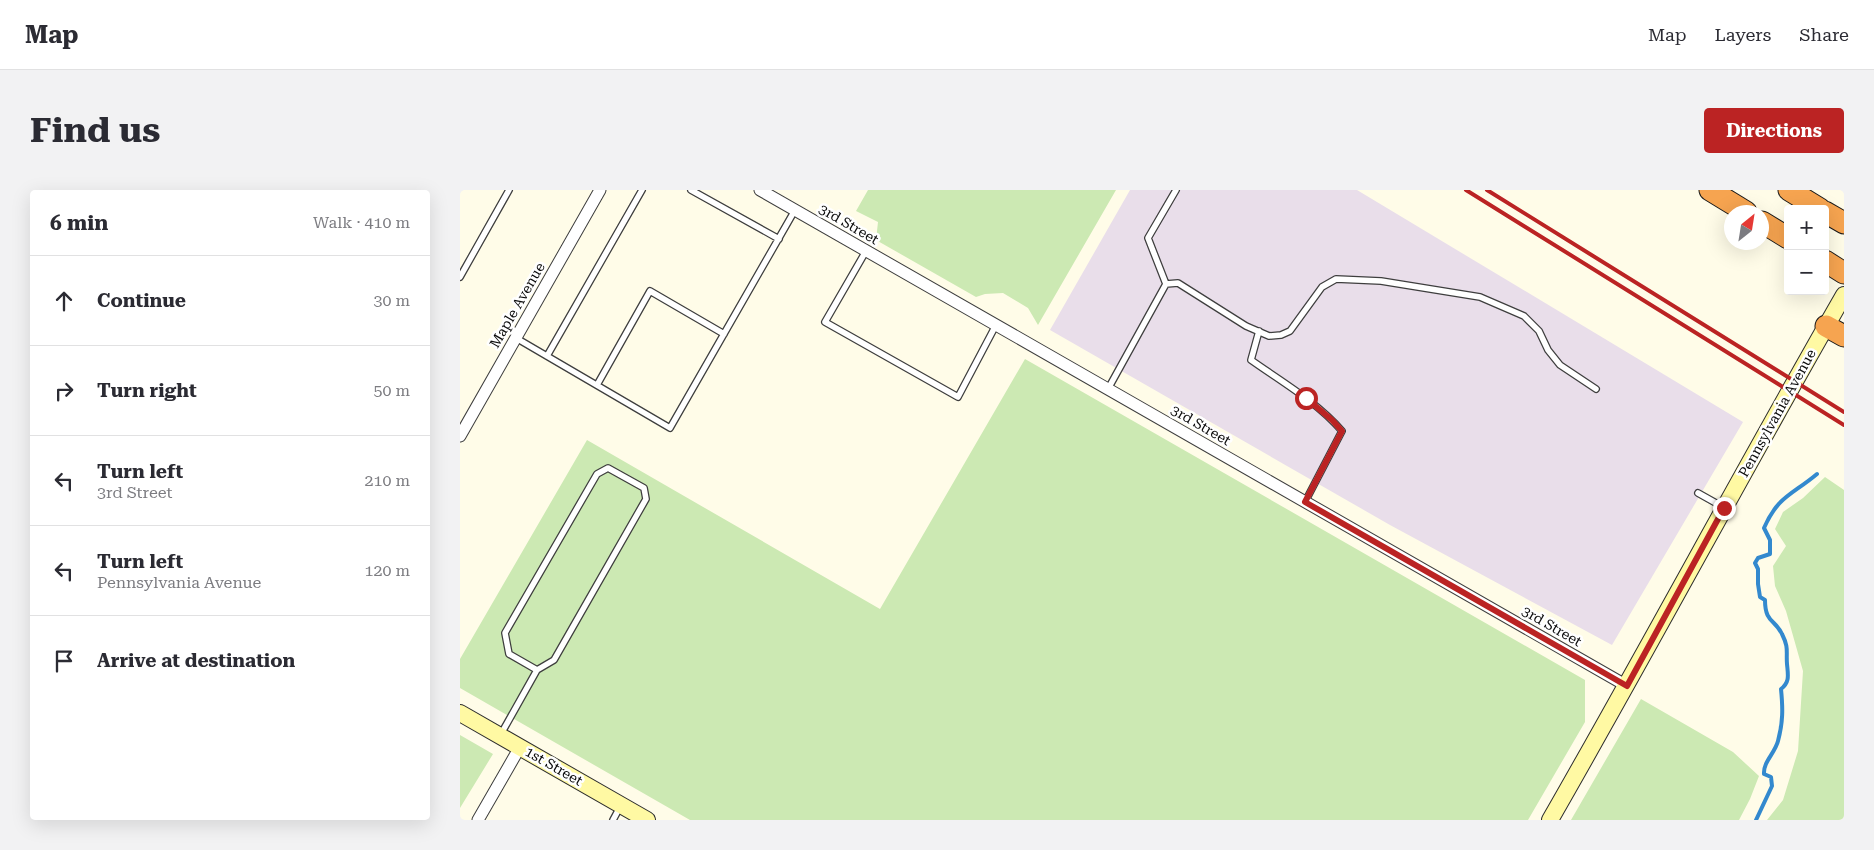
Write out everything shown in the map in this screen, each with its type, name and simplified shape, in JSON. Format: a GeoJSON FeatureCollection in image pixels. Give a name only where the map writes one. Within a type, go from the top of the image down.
{"type":"FeatureCollection","features":[{"type":"Feature","properties":{"kind":"highway"},"geometry":{"type":"LineString","coordinates":[[1710,190],[1735,205]]}},
{"type":"Feature","properties":{"kind":"highway"},"geometry":{"type":"LineString","coordinates":[[1789,190],[1813,205]]}},
{"type":"Feature","properties":{"kind":"highway"},"geometry":{"type":"LineString","coordinates":[[1829,214],[1844,223]]}},
{"type":"Feature","properties":{"kind":"highway"},"geometry":{"type":"LineString","coordinates":[[1769,226],[1784,236]]}},
{"type":"Feature","properties":{"kind":"highway"},"geometry":{"type":"LineString","coordinates":[[1829,264],[1844,273]]}},
{"type":"Feature","properties":{"kind":"street","name":"Maple Avenue"},"geometry":{"type":"LineString","coordinates":[[460,436],[600,190]]}},
{"type":"Feature","properties":{"kind":"street","name":"3rd Street"},"geometry":{"type":"LineString","coordinates":[[760,190],[1627,686]]}},
{"type":"Feature","properties":{"kind":"street","name":"Pennsylvania Avenue"},"geometry":{"type":"LineString","coordinates":[[1550,820],[1627,686],[1794,381],[1835,331],[1844,295]]}},
{"type":"Feature","properties":{"kind":"street","name":"1st Street"},"geometry":{"type":"LineString","coordinates":[[460,712],[648,820]]}},
{"type":"Feature","properties":{"kind":"street"},"geometry":{"type":"LineString","coordinates":[[478,820],[520,747]]}},
{"type":"Feature","properties":{"kind":"lane"},"geometry":{"type":"LineString","coordinates":[[460,278],[509,190]]}},
{"type":"Feature","properties":{"kind":"lane"},"geometry":{"type":"LineString","coordinates":[[547,356],[642,190]]}},
{"type":"Feature","properties":{"kind":"lane"},"geometry":{"type":"LineString","coordinates":[[691,190],[778,239]]}},
{"type":"Feature","properties":{"kind":"lane"},"geometry":{"type":"LineString","coordinates":[[1166,284],[1148,238],[1176,190]]}},
{"type":"Feature","properties":{"kind":"lane"},"geometry":{"type":"LineString","coordinates":[[516,338],[670,428],[795,210]]}},
{"type":"Feature","properties":{"kind":"lane"},"geometry":{"type":"LineString","coordinates":[[866,251],[825,322],[958,397],[996,325]]}},
{"type":"Feature","properties":{"kind":"lane"},"geometry":{"type":"LineString","coordinates":[[1166,284],[1178,283],[1246,326],[1269,336],[1281,336],[1290,331],[1322,287],[1336,279],[1381,281],[1480,297],[1524,316],[1539,330],[1548,350],[1560,365],[1596,388]]}},
{"type":"Feature","properties":{"kind":"lane"},"geometry":{"type":"LineString","coordinates":[[1108,389],[1166,284]]}},
{"type":"Feature","properties":{"kind":"lane"},"geometry":{"type":"LineString","coordinates":[[597,385],[650,292],[724,334]]}},
{"type":"Feature","properties":{"kind":"lane"},"geometry":{"type":"LineString","coordinates":[[1259,331],[1251,360],[1306,398],[1342,431],[1305,502]]}},
{"type":"Feature","properties":{"kind":"lane"},"geometry":{"type":"LineString","coordinates":[[500,736],[537,670],[554,660],[646,499],[644,488],[608,468],[597,474],[505,633],[510,654],[537,670]]}},
{"type":"Feature","properties":{"kind":"lane"},"geometry":{"type":"LineString","coordinates":[[1698,493],[1724,508]]}},
{"type":"Feature","properties":{"kind":"lane"},"geometry":{"type":"LineString","coordinates":[[613,820],[621,805]]}},
{"type":"Feature","properties":{"kind":"shaded area"},"geometry":{"type":"Polygon","coordinates":[[[1130,190],[1357,190],[1743,422],[1612,645],[1390,525],[1050,330],[1130,190]]]}},
{"type":"Feature","properties":{"kind":"green space"},"geometry":{"type":"Polygon","coordinates":[[[868,190],[1116,190],[1038,325],[1028,308],[1003,293],[985,294],[976,297],[876,240],[878,222],[856,211],[868,190]]]}},
{"type":"Feature","properties":{"kind":"green space"},"geometry":{"type":"Polygon","coordinates":[[[1025,359],[1585,680],[1585,722],[1528,820],[690,820],[460,688],[460,659],[587,440],[880,609],[1025,359]]]}},
{"type":"Feature","properties":{"kind":"green space"},"geometry":{"type":"Polygon","coordinates":[[[1825,477],[1844,490],[1844,820],[1767,820],[1783,800],[1798,751],[1803,671],[1786,611],[1775,586],[1773,566],[1786,546],[1775,529],[1783,512],[1803,498],[1825,477]]]}},
{"type":"Feature","properties":{"kind":"green space"},"geometry":{"type":"Polygon","coordinates":[[[1641,699],[1733,752],[1759,776],[1739,820],[1571,820],[1641,699]]]}},
{"type":"Feature","properties":{"kind":"green space"},"geometry":{"type":"Polygon","coordinates":[[[460,735],[493,754],[460,808],[460,735]]]}},
{"type":"Feature","properties":{"kind":"waterway"},"geometry":{"type":"LineString","coordinates":[[1756,820],[1772,786],[1771,777],[1764,774],[1764,770],[1778,741],[1782,715],[1781,689],[1786,684],[1788,675],[1786,643],[1779,629],[1767,613],[1765,600],[1760,597],[1758,569],[1755,563],[1758,558],[1770,554],[1770,540],[1764,528],[1769,517],[1780,502],[1817,474]]}},
{"type":"Feature","properties":{"kind":"railway"},"geometry":{"type":"LineString","coordinates":[[1466,190],[1844,425]]}},
{"type":"Feature","properties":{"kind":"railway"},"geometry":{"type":"LineString","coordinates":[[1487,190],[1844,412]]}},
{"type":"Feature","properties":{"kind":"route"},"geometry":{"type":"LineString","coordinates":[[1306,398],[1342,431],[1305,502],[1627,686],[1724,508]]}}]}
